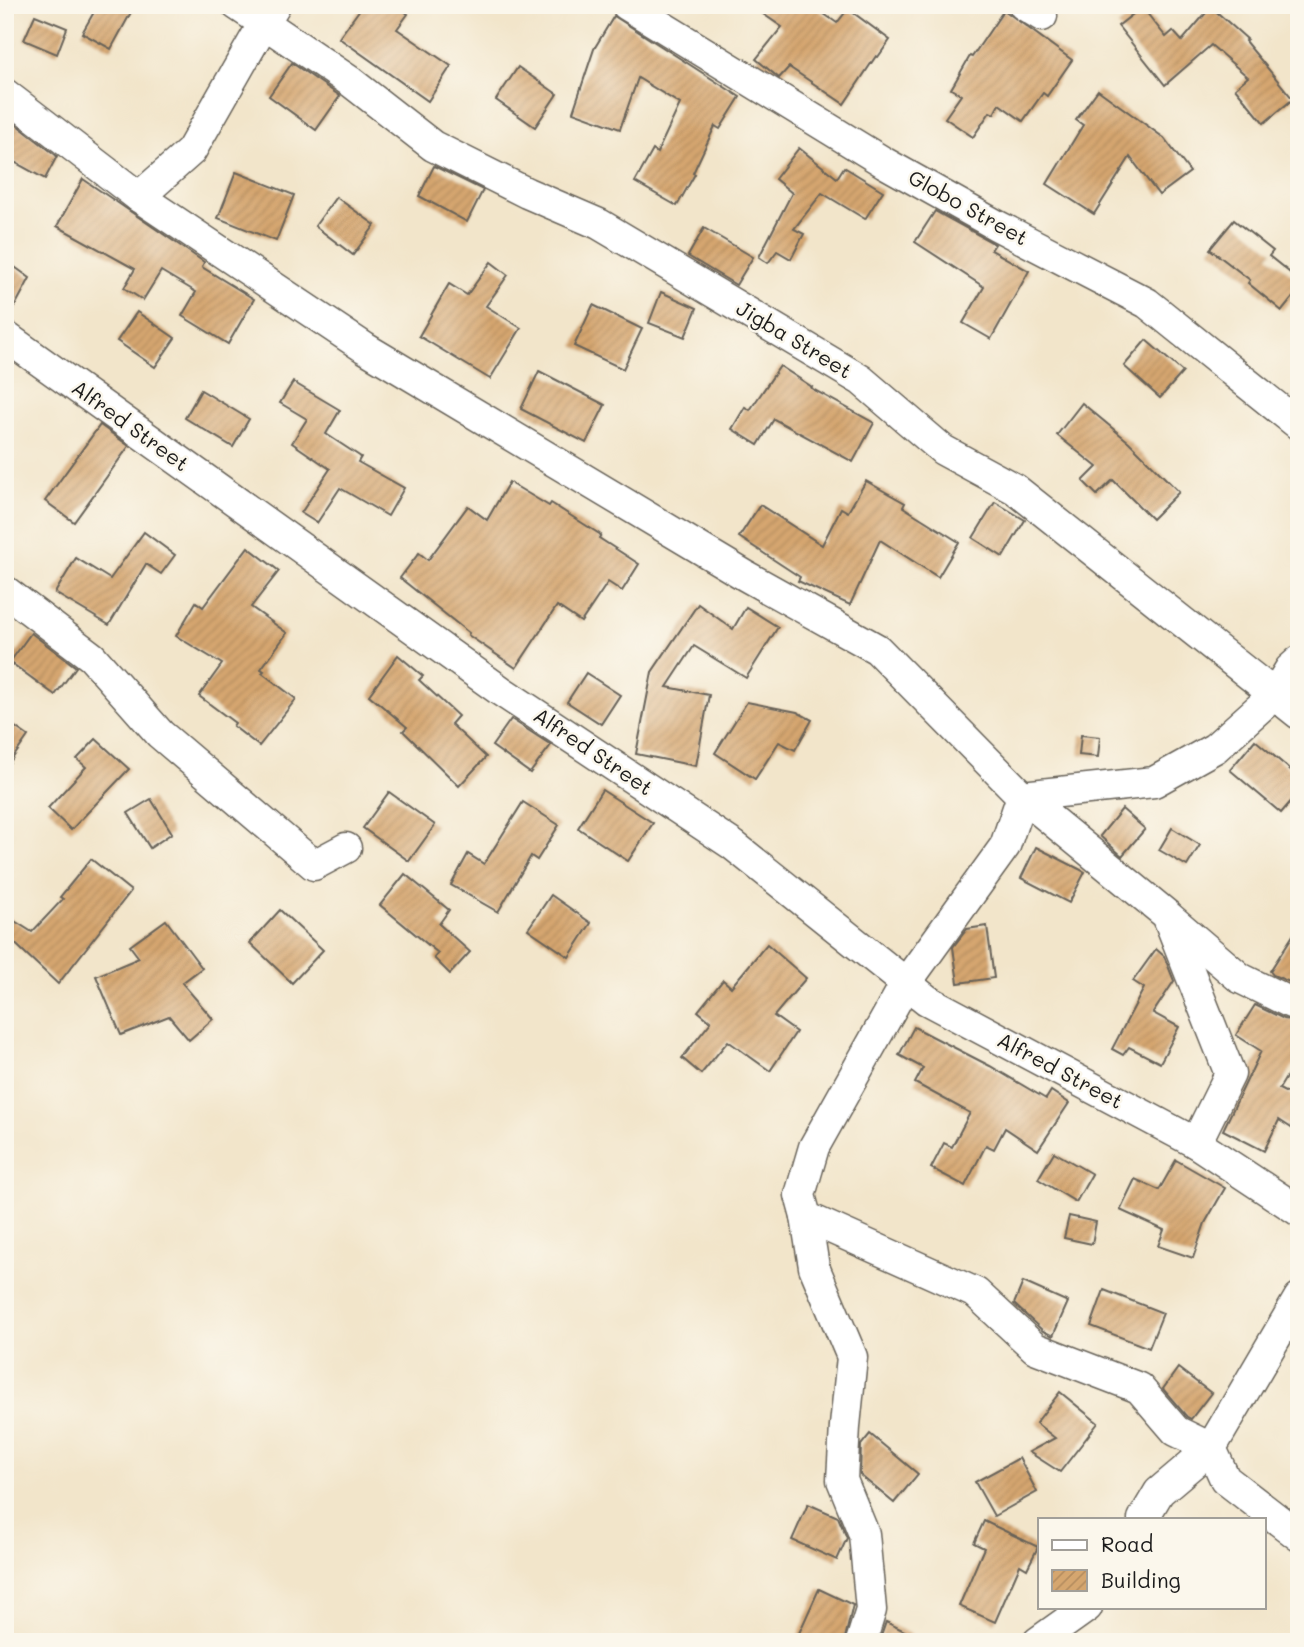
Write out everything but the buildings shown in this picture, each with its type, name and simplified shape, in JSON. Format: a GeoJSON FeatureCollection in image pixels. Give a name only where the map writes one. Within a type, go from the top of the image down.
{"type":"FeatureCollection","features":[{"type":"Feature","properties":{"kind":"street","name":"Jigba Street"},"geometry":{"type":"LineString","coordinates":[[237,5],[269,14],[433,146],[527,193],[599,224],[861,380],[943,450],[1015,489],[1288,705]]}},
{"type":"Feature","properties":{"kind":"street","name":"Globo Street"},"geometry":{"type":"LineString","coordinates":[[627,5],[885,163],[996,225],[1147,303],[1299,425]]}},
{"type":"Feature","properties":{"kind":"street"},"geometry":{"type":"LineString","coordinates":[[139,197],[191,150],[269,14]]}},
{"type":"Feature","properties":{"kind":"street"},"geometry":{"type":"LineString","coordinates":[[5,94],[139,197],[365,348],[734,569],[877,649],[1022,796],[1240,978],[1291,1003],[1299,1004]]}},
{"type":"Feature","properties":{"kind":"street","name":"Alfred Street"},"geometry":{"type":"LineString","coordinates":[[5,336],[501,691],[733,845],[927,1000],[1196,1143],[1299,1211]]}},
{"type":"Feature","properties":{"kind":"street"},"geometry":{"type":"LineString","coordinates":[[5,591],[92,657],[160,734],[314,866],[346,848]]}},
{"type":"Feature","properties":{"kind":"street"},"geometry":{"type":"LineString","coordinates":[[1022,796],[1154,782],[1288,705],[1290,669],[1299,661]]}},
{"type":"Feature","properties":{"kind":"street"},"geometry":{"type":"LineString","coordinates":[[861,1642],[871,1610],[864,1534],[842,1480],[852,1357],[814,1267],[800,1195],[814,1147],[906,983],[1005,845],[1022,796]]}},
{"type":"Feature","properties":{"kind":"street"},"geometry":{"type":"LineString","coordinates":[[1167,915],[1230,1074],[1196,1143]]}},
{"type":"Feature","properties":{"kind":"street"},"geometry":{"type":"LineString","coordinates":[[806,1217],[976,1293],[1035,1348],[1139,1388],[1176,1431],[1211,1448],[1225,1479],[1299,1536]]}},
{"type":"Feature","properties":{"kind":"street"},"geometry":{"type":"LineString","coordinates":[[1144,1518],[1159,1492],[1211,1448],[1299,1297]]}},
{"type":"Feature","properties":{"kind":"street"},"geometry":{"type":"LineString","coordinates":[[1038,1642],[1086,1608]]}}]}
